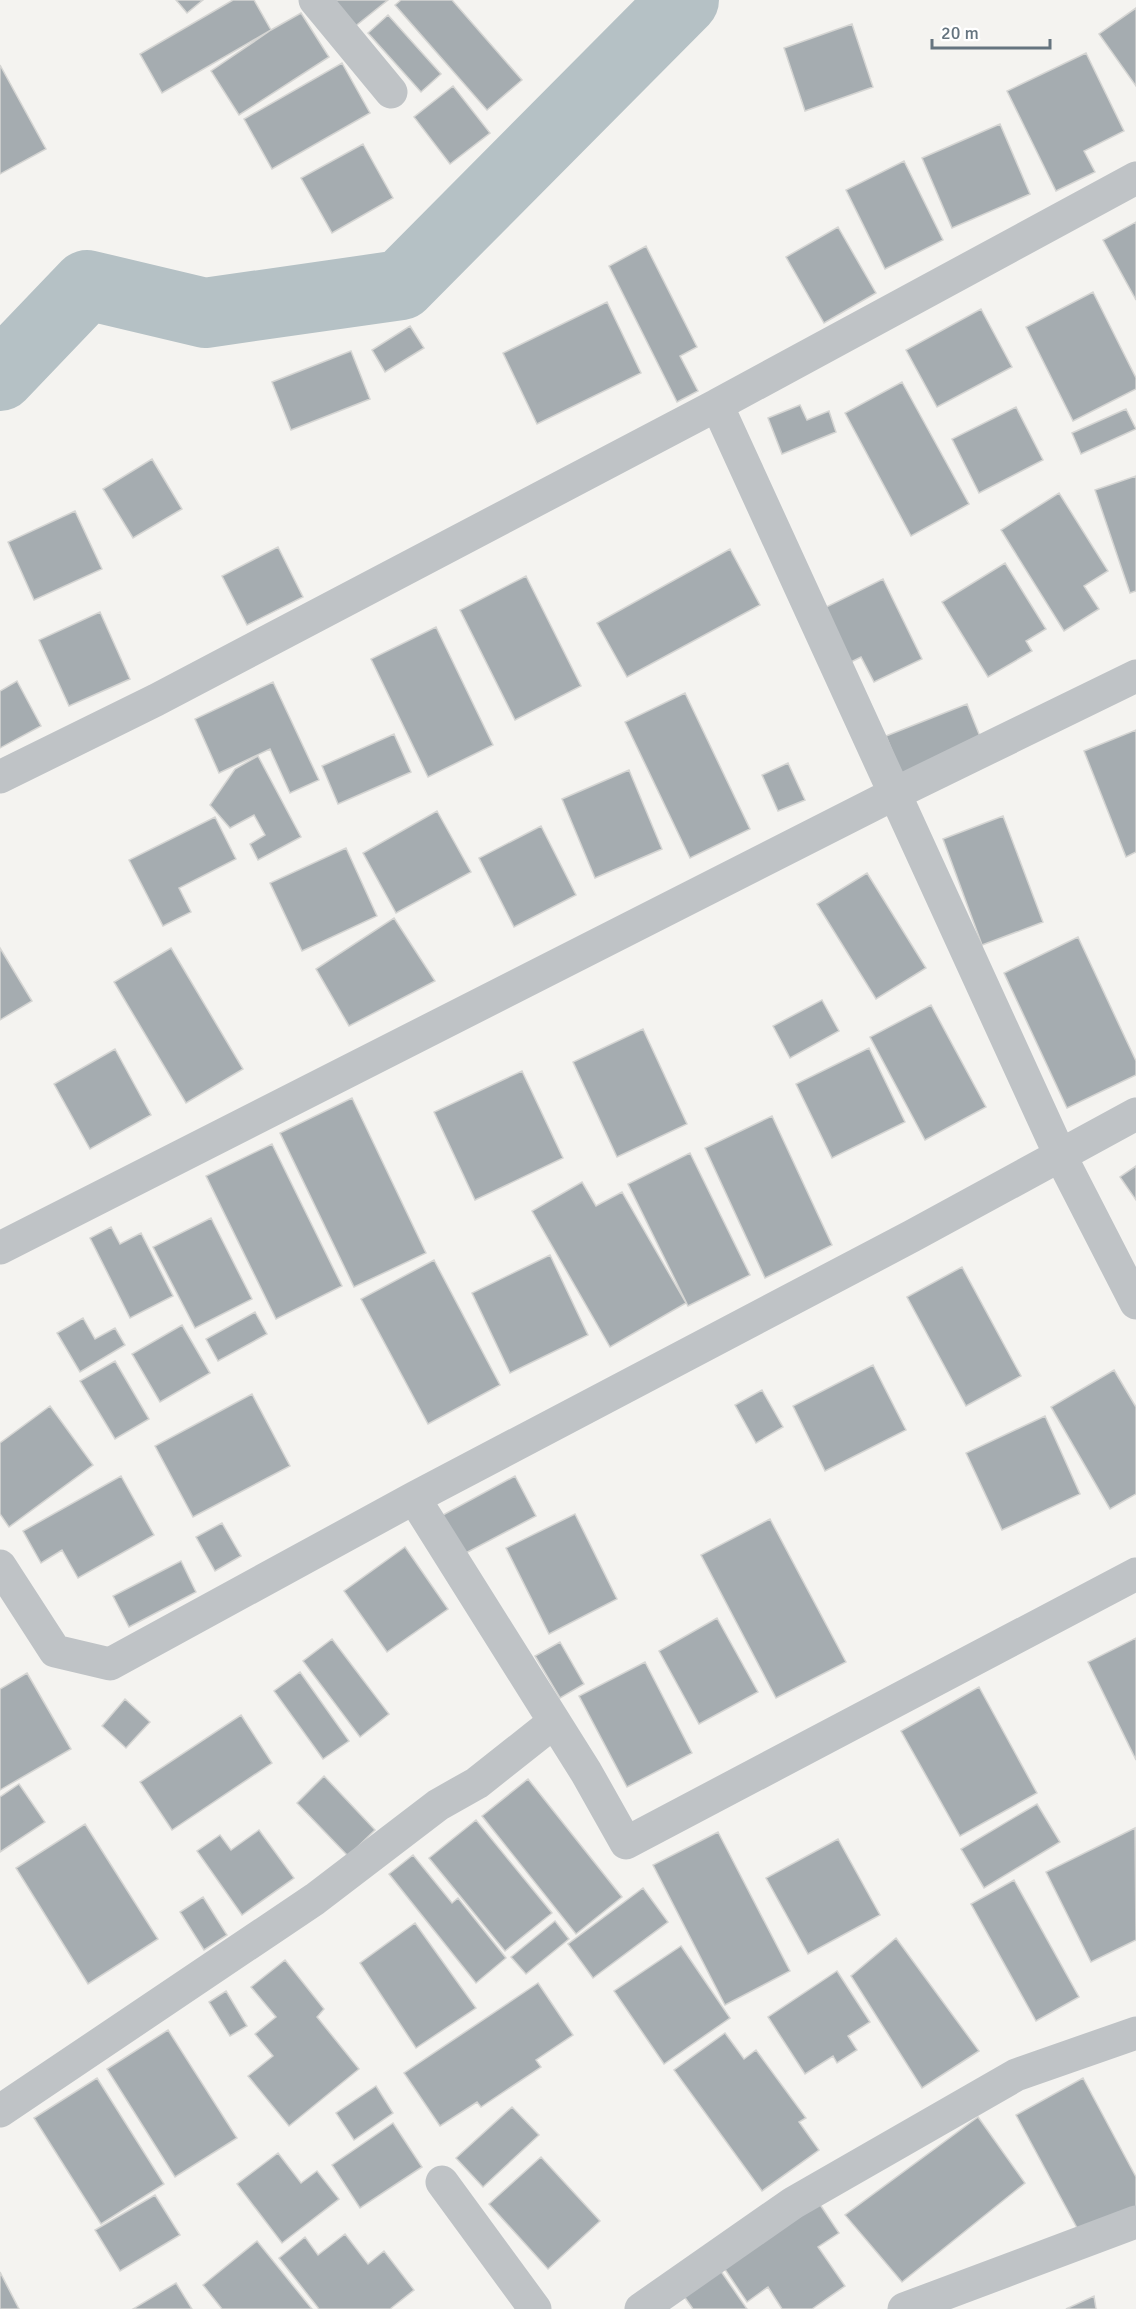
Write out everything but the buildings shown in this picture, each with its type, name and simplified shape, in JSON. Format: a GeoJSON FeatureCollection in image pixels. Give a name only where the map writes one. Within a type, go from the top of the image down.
{"type":"FeatureCollection","features":[{"type":"Feature","properties":{"kind":"street"},"geometry":{"type":"LineString","coordinates":[[315,0],[391,92]]}},
{"type":"Feature","properties":{"kind":"street"},"geometry":{"type":"LineString","coordinates":[[0,777],[156,700],[717,405],[1136,178]]}},
{"type":"Feature","properties":{"kind":"street"},"geometry":{"type":"LineString","coordinates":[[717,405],[1060,1155],[1136,1303]]}},
{"type":"Feature","properties":{"kind":"street"},"geometry":{"type":"LineString","coordinates":[[0,1248],[894,794],[1136,676]]}},
{"type":"Feature","properties":{"kind":"street"},"geometry":{"type":"LineString","coordinates":[[0,1566],[55,1651],[110,1664],[414,1498],[912,1236],[1136,1114]]}},
{"type":"Feature","properties":{"kind":"street"},"geometry":{"type":"LineString","coordinates":[[414,1498],[586,1772],[626,1843],[1136,1574]]}},
{"type":"Feature","properties":{"kind":"street"},"geometry":{"type":"LineString","coordinates":[[0,2111],[315,1899],[438,1805],[477,1783],[555,1722]]}},
{"type":"Feature","properties":{"kind":"street"},"geometry":{"type":"LineString","coordinates":[[641,2309],[793,2203],[1016,2075],[1136,2033]]}},
{"type":"Feature","properties":{"kind":"street"},"geometry":{"type":"LineString","coordinates":[[442,2182],[535,2309]]}},
{"type":"Feature","properties":{"kind":"street"},"geometry":{"type":"LineString","coordinates":[[904,2309],[1136,2222]]}},
{"type":"Feature","properties":{"kind":"waterway"},"geometry":{"type":"LineString","coordinates":[[0,376],[87,285],[205,313],[401,285],[684,0]]}}]}
